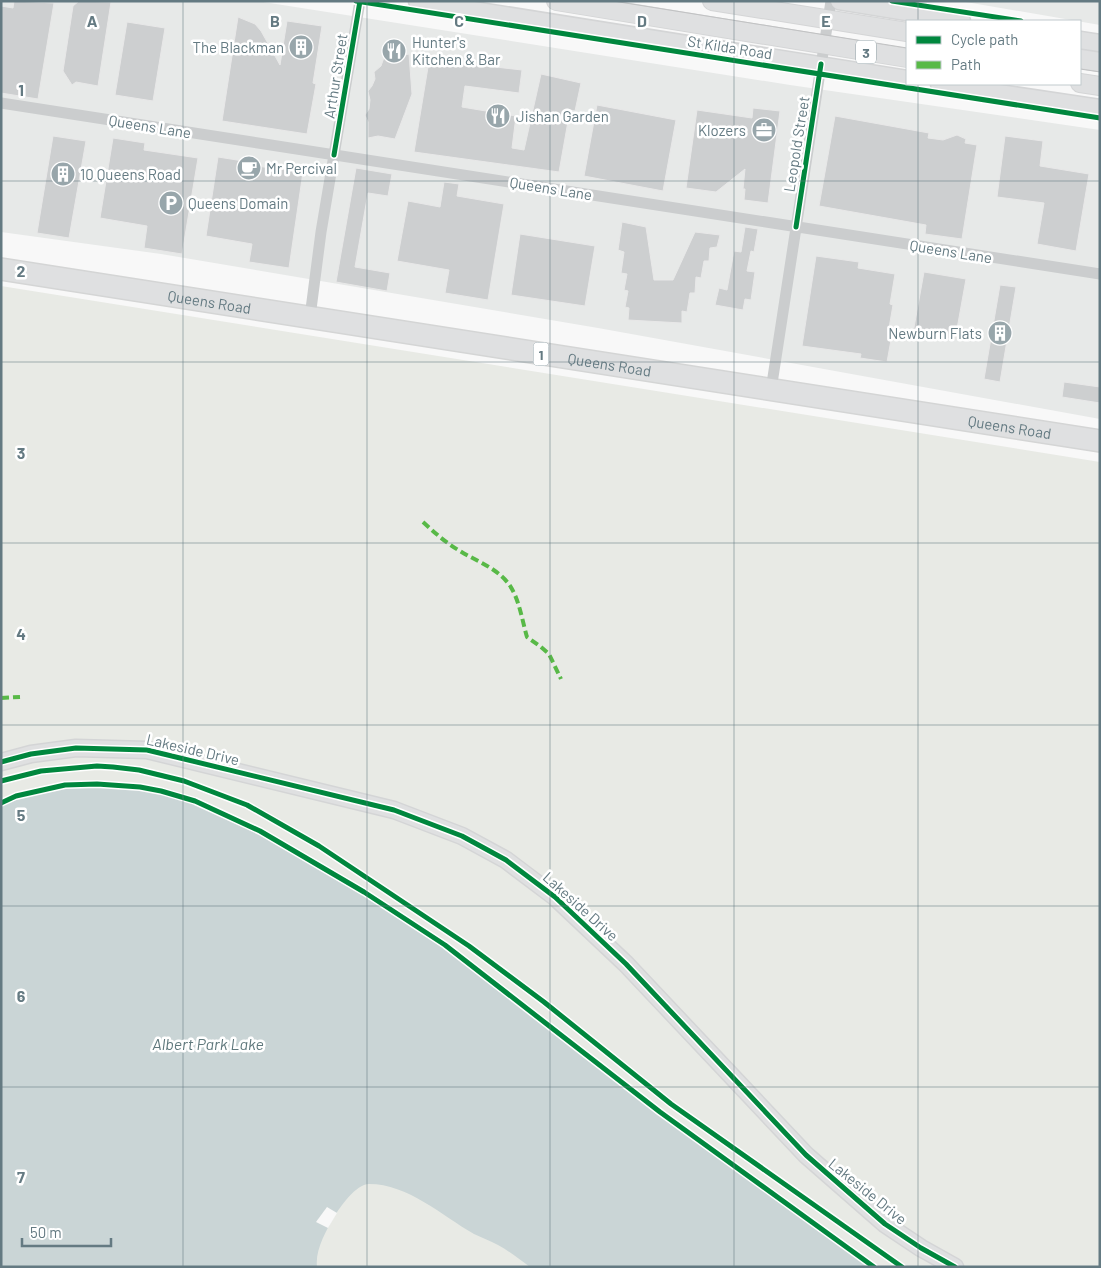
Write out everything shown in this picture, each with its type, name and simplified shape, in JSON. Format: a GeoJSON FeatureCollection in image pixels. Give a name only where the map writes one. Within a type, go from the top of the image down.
{"type":"FeatureCollection","features":[{"type":"Feature","properties":{"kind":"highway","name":"Queens Road"},"geometry":{"type":"LineString","coordinates":[[1,269],[1100,441]]}},
{"type":"Feature","properties":{"kind":"main road","name":"St Kilda Road"},"geometry":{"type":"LineString","coordinates":[[556,1],[826,32],[906,32]]}},
{"type":"Feature","properties":{"kind":"main road","name":"St Kilda Road"},"geometry":{"type":"LineString","coordinates":[[712,1],[826,32],[906,58]]}},
{"type":"Feature","properties":{"kind":"main road"},"geometry":{"type":"LineString","coordinates":[[1081,59],[1100,62]]}},
{"type":"Feature","properties":{"kind":"main road"},"geometry":{"type":"LineString","coordinates":[[1081,83],[1100,86]]}},
{"type":"Feature","properties":{"kind":"street","name":"Arthur Street"},"geometry":{"type":"LineString","coordinates":[[310,317],[321,232],[360,1]]}},
{"type":"Feature","properties":{"kind":"street","name":"St Kilda Road"},"geometry":{"type":"LineString","coordinates":[[417,1],[906,79]]}},
{"type":"Feature","properties":{"kind":"street","name":"Leopold Street"},"geometry":{"type":"LineString","coordinates":[[771,390],[831,1]]}},
{"type":"Feature","properties":{"kind":"street"},"geometry":{"type":"LineString","coordinates":[[839,1],[956,20]]}},
{"type":"Feature","properties":{"kind":"street"},"geometry":{"type":"LineString","coordinates":[[1081,40],[1100,43]]}},
{"type":"Feature","properties":{"kind":"street"},"geometry":{"type":"LineString","coordinates":[[946,85],[1100,108]]}},
{"type":"Feature","properties":{"kind":"street","name":"Queens Lane"},"geometry":{"type":"LineString","coordinates":[[1,103],[1100,274]]}},
{"type":"Feature","properties":{"kind":"street","name":"Lakeside Drive"},"geometry":{"type":"LineString","coordinates":[[1,762],[30,754],[76,748],[147,750],[394,810],[462,836],[518,868],[555,897],[626,964],[716,1062],[812,1161],[885,1224],[955,1267]]}},
{"type":"Feature","properties":{"kind":"shaded area"},"geometry":{"type":"Polygon","coordinates":[[[1,1],[257,1],[790,85],[1100,130],[1100,419],[598,328],[161,254],[1,232],[1,1]]]}},
{"type":"Feature","properties":{"kind":"shaded area"},"geometry":{"type":"Polygon","coordinates":[[[960,1],[1100,1],[1100,25],[1081,22],[1081,20],[1071,20],[960,1]]]}},
{"type":"Feature","properties":{"kind":"shaded area"},"geometry":{"type":"Polygon","coordinates":[[[1,286],[1100,462],[1100,1267],[1,1267],[1,286]]]}},
{"type":"Feature","properties":{"kind":"water","name":"Albert Park Lake"},"geometry":{"type":"Polygon","coordinates":[[[84,786],[133,789],[190,801],[266,836],[354,889],[424,933],[513,999],[666,1119],[870,1267],[530,1267],[502,1247],[474,1234],[411,1195],[383,1185],[369,1184],[354,1192],[344,1202],[334,1217],[319,1247],[317,1267],[1,1267],[1,806],[41,792],[84,786]]]}},
{"type":"Feature","properties":{"kind":"pier"},"geometry":{"type":"Polygon","coordinates":[[[327,1207],[337,1213],[328,1228],[316,1222],[327,1207]]]}},
{"type":"Feature","properties":{"kind":"building"},"geometry":{"type":"Polygon","coordinates":[[[14,1],[54,3],[38,99],[1,93],[1,6],[13,8],[14,1]]]}},
{"type":"Feature","properties":{"kind":"building"},"geometry":{"type":"Polygon","coordinates":[[[79,1],[111,2],[98,86],[76,82],[72,85],[63,71],[73,6],[79,1]]]}},
{"type":"Feature","properties":{"kind":"building"},"geometry":{"type":"Polygon","coordinates":[[[238,17],[255,24],[280,65],[287,21],[322,26],[313,83],[316,84],[307,134],[222,121],[238,17]]]}},
{"type":"Feature","properties":{"kind":"building"},"geometry":{"type":"Polygon","coordinates":[[[127,22],[165,28],[153,101],[115,95],[127,22]]]}},
{"type":"Feature","properties":{"kind":"building"},"geometry":{"type":"Polygon","coordinates":[[[386,52],[401,56],[409,54],[412,94],[395,139],[378,136],[368,138],[368,122],[365,115],[369,109],[368,91],[375,79],[374,72],[381,66],[386,52]]]}},
{"type":"Feature","properties":{"kind":"building"},"geometry":{"type":"Polygon","coordinates":[[[430,55],[469,61],[469,64],[522,70],[519,93],[465,86],[462,107],[516,116],[512,148],[524,150],[541,74],[581,83],[575,111],[570,110],[559,172],[414,152],[430,55]]]}},
{"type":"Feature","properties":{"kind":"building"},"geometry":{"type":"Polygon","coordinates":[[[597,105],[676,120],[663,191],[584,176],[597,105]]]}},
{"type":"Feature","properties":{"kind":"building"},"geometry":{"type":"Polygon","coordinates":[[[753,108],[780,111],[768,203],[744,200],[745,169],[716,192],[686,188],[697,110],[752,118],[753,108]]]}},
{"type":"Feature","properties":{"kind":"building"},"geometry":{"type":"Polygon","coordinates":[[[835,116],[929,133],[928,138],[943,140],[957,135],[966,139],[965,143],[977,145],[962,239],[925,234],[926,225],[819,206],[835,116]]]}},
{"type":"Feature","properties":{"kind":"building","name":"10 Queens Road"},"geometry":{"type":"Polygon","coordinates":[[[53,136],[86,141],[69,238],[37,233],[53,136]]]}},
{"type":"Feature","properties":{"kind":"building"},"geometry":{"type":"Polygon","coordinates":[[[1005,136],[1043,141],[1040,166],[1089,174],[1076,251],[1037,244],[1044,203],[997,197],[1005,136]]]}},
{"type":"Feature","properties":{"kind":"building"},"geometry":{"type":"Polygon","coordinates":[[[113,138],[145,143],[144,150],[198,158],[182,254],[144,248],[147,226],[100,218],[113,138]]]}},
{"type":"Feature","properties":{"kind":"building"},"geometry":{"type":"Polygon","coordinates":[[[218,157],[256,163],[256,166],[303,172],[289,268],[249,262],[252,244],[206,236],[218,157]]]}},
{"type":"Feature","properties":{"kind":"building"},"geometry":{"type":"Polygon","coordinates":[[[356,168],[392,174],[388,196],[368,193],[355,267],[390,273],[387,291],[336,282],[356,168]]]}},
{"type":"Feature","properties":{"kind":"building"},"geometry":{"type":"Polygon","coordinates":[[[444,182],[459,184],[457,196],[504,204],[488,300],[445,293],[449,270],[397,261],[408,201],[440,207],[444,182]]]}},
{"type":"Feature","properties":{"kind":"building"},"geometry":{"type":"Polygon","coordinates":[[[622,222],[646,227],[654,280],[673,280],[695,232],[720,235],[717,247],[710,248],[709,261],[704,261],[701,278],[696,277],[695,293],[690,293],[687,312],[682,311],[682,323],[628,320],[629,308],[625,307],[628,291],[624,290],[627,274],[621,273],[624,252],[618,250],[622,222]]]}},
{"type":"Feature","properties":{"kind":"building"},"geometry":{"type":"Polygon","coordinates":[[[745,227],[758,229],[754,252],[751,251],[747,271],[755,272],[751,300],[745,299],[743,310],[715,305],[719,288],[727,290],[734,251],[741,252],[745,227]]]}},
{"type":"Feature","properties":{"kind":"building"},"geometry":{"type":"Polygon","coordinates":[[[520,234],[595,246],[585,306],[511,295],[520,234]]]}},
{"type":"Feature","properties":{"kind":"building"},"geometry":{"type":"Polygon","coordinates":[[[816,256],[859,262],[858,268],[895,274],[890,304],[893,305],[889,328],[893,329],[887,362],[860,358],[861,354],[802,346],[816,256]]]}},
{"type":"Feature","properties":{"kind":"building"},"geometry":{"type":"Polygon","coordinates":[[[924,272],[966,279],[955,340],[913,333],[924,272]]]}},
{"type":"Feature","properties":{"kind":"building","name":"Newburn Flats"},"geometry":{"type":"Polygon","coordinates":[[[1000,285],[1016,287],[1000,382],[984,379],[1000,285]]]}},
{"type":"Feature","properties":{"kind":"building"},"geometry":{"type":"Polygon","coordinates":[[[1064,382],[1100,387],[1100,403],[1062,397],[1064,382]]]}},
{"type":"Feature","properties":{"kind":"tram line"},"geometry":{"type":"LineString","coordinates":[[613,1],[906,48]]}},
{"type":"Feature","properties":{"kind":"tram line"},"geometry":{"type":"LineString","coordinates":[[1081,69],[1100,72]]}},
{"type":"Feature","properties":{"kind":"marked path"},"geometry":{"type":"LineString","coordinates":[[423,522],[450,545],[491,568],[503,577],[512,589],[518,602],[527,637],[549,654],[561,679]]}},
{"type":"Feature","properties":{"kind":"marked path"},"geometry":{"type":"LineString","coordinates":[[1,698],[20,697]]}},
{"type":"Feature","properties":{"kind":"cycle path"},"geometry":{"type":"LineString","coordinates":[[356,1],[1100,118]]}},
{"type":"Feature","properties":{"kind":"cycle path"},"geometry":{"type":"LineString","coordinates":[[334,155],[360,1]]}},
{"type":"Feature","properties":{"kind":"cycle path"},"geometry":{"type":"LineString","coordinates":[[892,1],[1015,20]]}},
{"type":"Feature","properties":{"kind":"cycle path"},"geometry":{"type":"LineString","coordinates":[[796,227],[821,64]]}},
{"type":"Feature","properties":{"kind":"cycle path"},"geometry":{"type":"LineString","coordinates":[[1,762],[31,754],[76,748],[147,750],[394,810],[462,836],[506,860],[555,897],[626,964],[806,1155],[885,1224],[921,1248],[955,1267]]}},
{"type":"Feature","properties":{"kind":"cycle path"},"geometry":{"type":"LineString","coordinates":[[1,781],[41,771],[97,766],[113,767],[139,770],[184,781],[247,805],[319,846],[469,946],[544,1002],[671,1104],[902,1267]]}},
{"type":"Feature","properties":{"kind":"cycle path"},"geometry":{"type":"LineString","coordinates":[[1,803],[16,796],[65,785],[97,784],[140,787],[195,801],[260,831],[364,892],[445,945],[660,1112],[874,1267]]}},
{"type":"Feature","properties":{"kind":"place","name":"The Blackman"},"geometry":{"type":"Point","coordinates":[301,47]}},
{"type":"Feature","properties":{"kind":"place","name":"Hunter's Kitchen & Bar"},"geometry":{"type":"Point","coordinates":[394,51]}},
{"type":"Feature","properties":{"kind":"place","name":"Jishan Garden"},"geometry":{"type":"Point","coordinates":[498,116]}},
{"type":"Feature","properties":{"kind":"place","name":"Klozers"},"geometry":{"type":"Point","coordinates":[764,130]}},
{"type":"Feature","properties":{"kind":"place","name":"Mr Percival"},"geometry":{"type":"Point","coordinates":[249,168]}},
{"type":"Feature","properties":{"kind":"place","name":"10 Queens Road"},"geometry":{"type":"Point","coordinates":[63,174]}},
{"type":"Feature","properties":{"kind":"place","name":"Queens Domain"},"geometry":{"type":"Point","coordinates":[171,203]}},
{"type":"Feature","properties":{"kind":"place","name":"Newburn Flats"},"geometry":{"type":"Point","coordinates":[1000,333]}}]}
